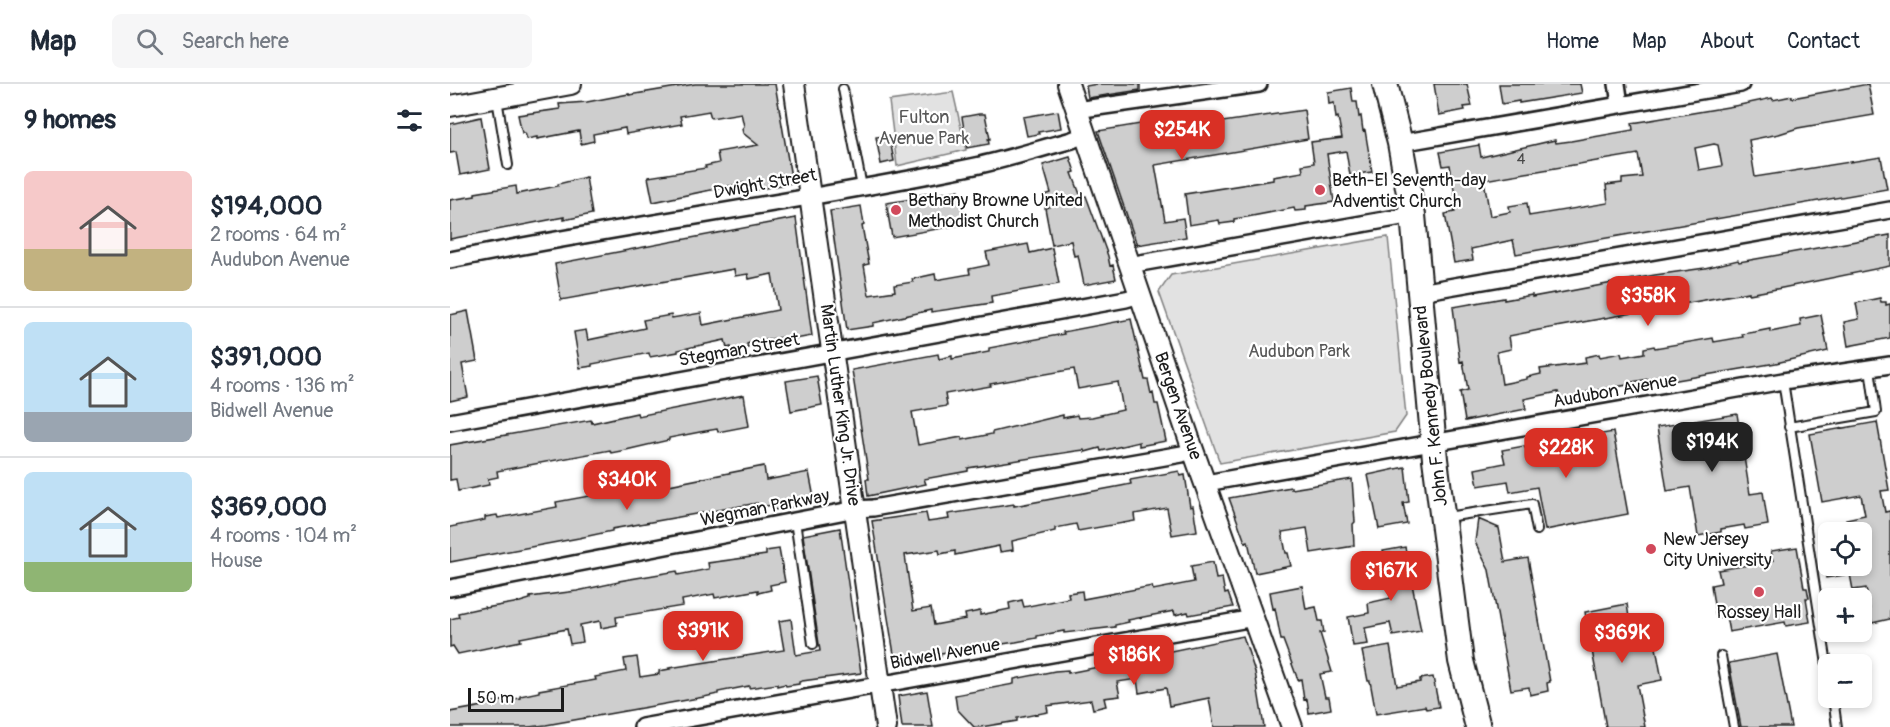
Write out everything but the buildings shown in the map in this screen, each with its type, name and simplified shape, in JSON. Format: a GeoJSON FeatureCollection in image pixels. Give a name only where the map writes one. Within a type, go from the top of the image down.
{"type":"FeatureCollection","features":[{"type":"Feature","properties":{"kind":"main road","name":"John F. Kennedy Boulevard"},"geometry":{"type":"LineString","coordinates":[[1385,84],[1400,143],[1413,215],[1434,443],[1461,661],[1478,727]]}},
{"type":"Feature","properties":{"kind":"street"},"geometry":{"type":"LineString","coordinates":[[450,106],[495,91],[571,84]]}},
{"type":"Feature","properties":{"kind":"street","name":"Martin Luther King Jr. Drive"},"geometry":{"type":"LineString","coordinates":[[794,84],[886,727]]}},
{"type":"Feature","properties":{"kind":"street","name":"Bergen Avenue"},"geometry":{"type":"LineString","coordinates":[[1068,84],[1193,450],[1293,727]]}},
{"type":"Feature","properties":{"kind":"street"},"geometry":{"type":"LineString","coordinates":[[1076,110],[1259,84]]}},
{"type":"Feature","properties":{"kind":"street"},"geometry":{"type":"LineString","coordinates":[[1617,84],[1620,104]]}},
{"type":"Feature","properties":{"kind":"street"},"geometry":{"type":"LineString","coordinates":[[1400,143],[1741,84]]}},
{"type":"Feature","properties":{"kind":"street","name":"Dwight Street"},"geometry":{"type":"LineString","coordinates":[[450,260],[552,239],[862,187],[982,164],[1084,135]]}},
{"type":"Feature","properties":{"kind":"street"},"geometry":{"type":"LineString","coordinates":[[1420,292],[1890,210]]}},
{"type":"Feature","properties":{"kind":"street"},"geometry":{"type":"LineString","coordinates":[[1129,265],[1413,215]]}},
{"type":"Feature","properties":{"kind":"street","name":"Stegman Street"},"geometry":{"type":"LineString","coordinates":[[450,422],[1140,295]]}},
{"type":"Feature","properties":{"kind":"street","name":"Audubon Avenue"},"geometry":{"type":"LineString","coordinates":[[1206,483],[1784,381],[1890,365]]}},
{"type":"Feature","properties":{"kind":"street","name":"Wegman Parkway"},"geometry":{"type":"LineString","coordinates":[[450,588],[856,509],[873,508],[1171,456],[1193,450]]}},
{"type":"Feature","properties":{"kind":"street","name":"Bidwell Avenue"},"geometry":{"type":"LineString","coordinates":[[642,727],[1254,618]]}},
{"type":"Feature","properties":{"kind":"lane"},"geometry":{"type":"LineString","coordinates":[[843,89],[862,187]]}},
{"type":"Feature","properties":{"kind":"lane"},"geometry":{"type":"LineString","coordinates":[[495,91],[508,165]]}},
{"type":"Feature","properties":{"kind":"lane"},"geometry":{"type":"LineString","coordinates":[[1789,427],[1876,412],[1870,368]]}},
{"type":"Feature","properties":{"kind":"lane"},"geometry":{"type":"LineString","coordinates":[[1784,381],[1789,427],[1825,654]]}},
{"type":"Feature","properties":{"kind":"lane"},"geometry":{"type":"LineString","coordinates":[[1443,518],[1532,504],[1537,530]]}},
{"type":"Feature","properties":{"kind":"lane"},"geometry":{"type":"LineString","coordinates":[[795,522],[813,644]]}},
{"type":"Feature","properties":{"kind":"lane"},"geometry":{"type":"LineString","coordinates":[[1721,656],[1734,727]]}},
{"type":"Feature","properties":{"kind":"lane"},"geometry":{"type":"LineString","coordinates":[[1835,708],[1838,727]]}},
{"type":"Feature","properties":{"kind":"green space","name":"Fulton Avenue Park"},"geometry":{"type":"Polygon","coordinates":[[[953,92],[966,150],[897,166],[889,101],[953,92]]]}},
{"type":"Feature","properties":{"kind":"green space","name":"Audubon Park"},"geometry":{"type":"Polygon","coordinates":[[[1388,237],[1406,416],[1395,432],[1220,463],[1159,292],[1171,275],[1388,237]]]}},
{"type":"Feature","properties":{"kind":"place","name":"Beth-El Seventh-day Adventist Church"},"geometry":{"type":"Point","coordinates":[1320,190]}},
{"type":"Feature","properties":{"kind":"place","name":"Bethany Browne United Methodist Church"},"geometry":{"type":"Point","coordinates":[896,210]}},
{"type":"Feature","properties":{"kind":"place","name":"New Jersey City University"},"geometry":{"type":"Point","coordinates":[1651,549]}},
{"type":"Feature","properties":{"kind":"place","name":"Rossey Hall"},"geometry":{"type":"Point","coordinates":[1759,592]}}]}
